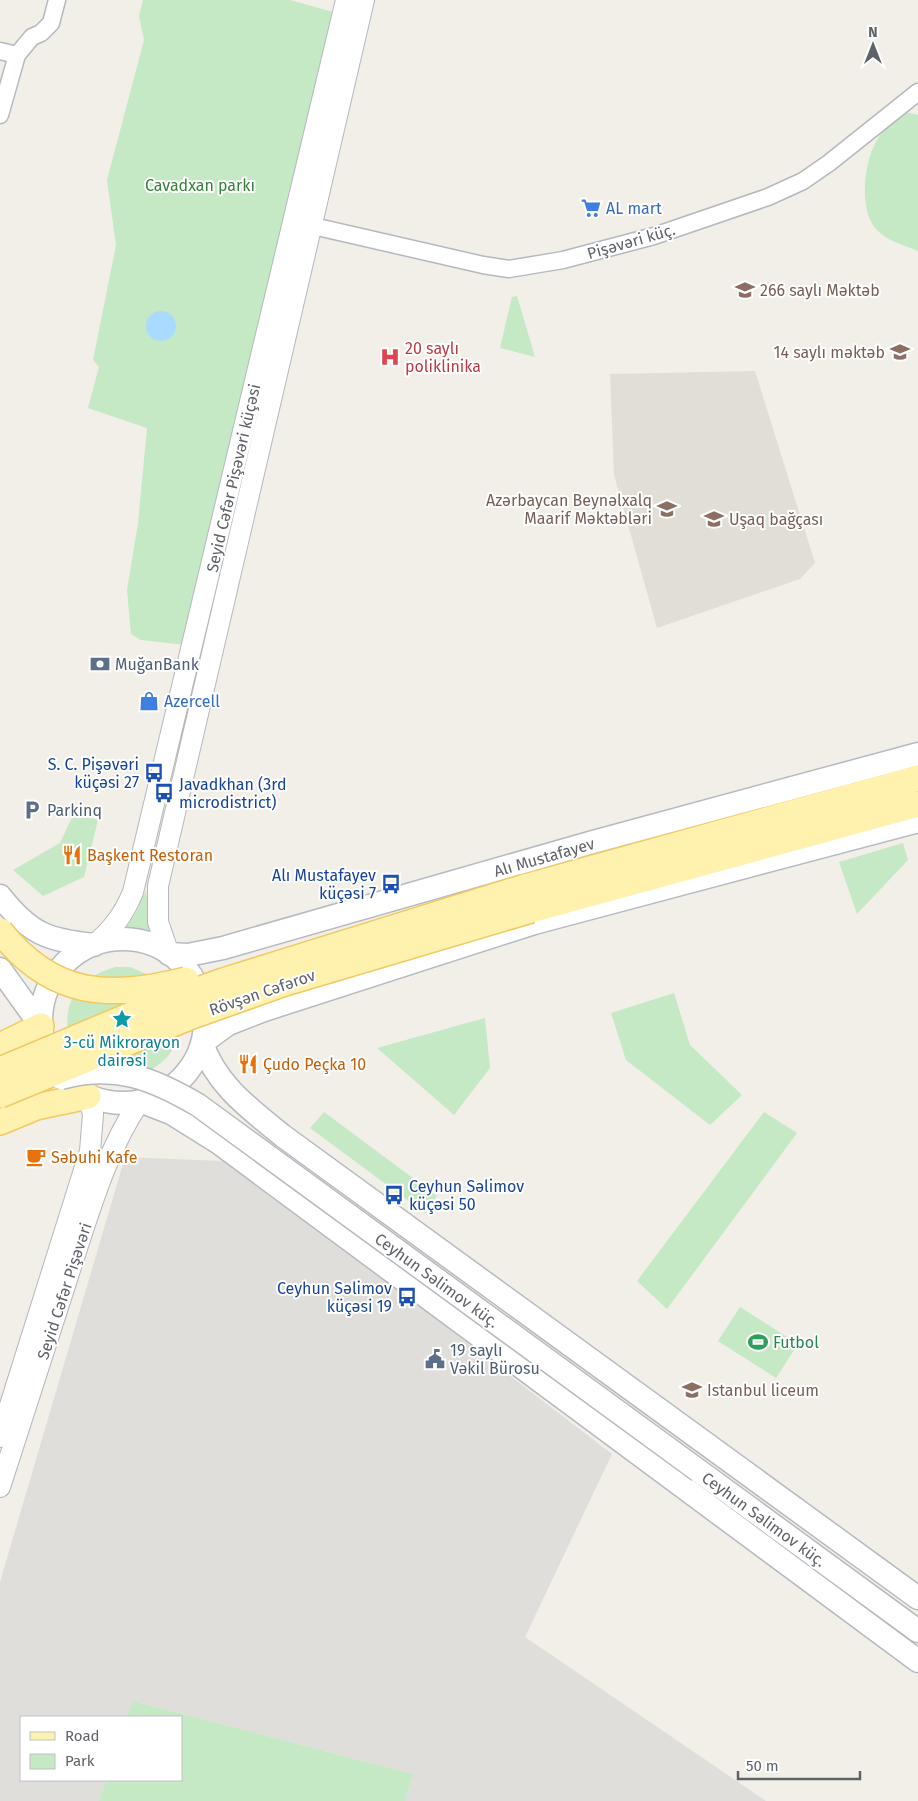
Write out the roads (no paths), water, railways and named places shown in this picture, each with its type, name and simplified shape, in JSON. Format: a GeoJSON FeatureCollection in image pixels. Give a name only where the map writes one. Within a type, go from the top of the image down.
{"type":"FeatureCollection","features":[{"type":"Feature","properties":{"kind":"main road","name":"Alı Mustafayev"},"geometry":{"type":"LineString","coordinates":[[169,954],[188,955],[208,952],[351,913],[594,842],[918,754]]}},
{"type":"Feature","properties":{"kind":"main road","name":"Alı Mustafayev"},"geometry":{"type":"LineString","coordinates":[[528,899],[918,778]]}},
{"type":"Feature","properties":{"kind":"main road"},"geometry":{"type":"LineString","coordinates":[[528,899],[918,804]]}},
{"type":"Feature","properties":{"kind":"main road"},"geometry":{"type":"LineString","coordinates":[[202,1043],[214,1033],[239,1019],[534,924],[918,821]]}},
{"type":"Feature","properties":{"kind":"main road"},"geometry":{"type":"LineString","coordinates":[[0,896],[9,925],[45,972],[82,989],[100,992],[155,988],[354,939]]}},
{"type":"Feature","properties":{"kind":"main road","name":"Rövşən Cəfərov"},"geometry":{"type":"LineString","coordinates":[[0,1070],[138,1012],[223,981],[354,939],[528,899]]}},
{"type":"Feature","properties":{"kind":"main road","name":"Rövşən Cəfərov"},"geometry":{"type":"LineString","coordinates":[[0,1095],[192,1016],[528,899]]}},
{"type":"Feature","properties":{"kind":"main road"},"geometry":{"type":"LineString","coordinates":[[351,913],[328,936],[328,943],[336,967],[343,973],[374,974]]}},
{"type":"Feature","properties":{"kind":"main road"},"geometry":{"type":"LineString","coordinates":[[9,925],[50,937],[94,944]]}},
{"type":"Feature","properties":{"kind":"main road"},"geometry":{"type":"LineString","coordinates":[[0,951],[12,948],[20,938],[22,932],[9,925]]}},
{"type":"Feature","properties":{"kind":"main road"},"geometry":{"type":"LineString","coordinates":[[113,940],[132,940],[152,944],[169,954],[182,964],[200,993],[205,1026],[196,1060],[179,1081],[157,1096],[140,1102],[105,1102],[88,1096],[69,1084],[54,1067],[45,1047],[40,1026],[42,1005],[49,986],[60,968],[76,954],[94,944],[113,940]]}},
{"type":"Feature","properties":{"kind":"main road"},"geometry":{"type":"LineString","coordinates":[[0,969],[40,1026]]}},
{"type":"Feature","properties":{"kind":"main road"},"geometry":{"type":"LineString","coordinates":[[0,1046],[40,1026]]}},
{"type":"Feature","properties":{"kind":"main road","name":"Ceyhun Səlimov küç."},"geometry":{"type":"LineString","coordinates":[[202,1043],[212,1068],[226,1086],[282,1136],[918,1598]]}},
{"type":"Feature","properties":{"kind":"main road","name":"Ceyhun Səlimov küç."},"geometry":{"type":"LineString","coordinates":[[0,1095],[89,1072],[133,1074],[178,1093],[251,1144],[918,1631]]}},
{"type":"Feature","properties":{"kind":"main road"},"geometry":{"type":"LineString","coordinates":[[0,1089],[6,1109],[0,1117]]}},
{"type":"Feature","properties":{"kind":"main road"},"geometry":{"type":"LineString","coordinates":[[0,1122],[36,1107],[88,1096]]}},
{"type":"Feature","properties":{"kind":"main road","name":"Ceyhun Səlimov küç."},"geometry":{"type":"LineString","coordinates":[[140,1102],[171,1114],[191,1125],[918,1661]]}},
{"type":"Feature","properties":{"kind":"main road"},"geometry":{"type":"LineString","coordinates":[[257,1173],[248,1158],[248,1151],[265,1132],[270,1131],[282,1136]]}},
{"type":"Feature","properties":{"kind":"main road"},"geometry":{"type":"LineString","coordinates":[[794,1570],[870,1596]]}},
{"type":"Feature","properties":{"kind":"street"},"geometry":{"type":"LineString","coordinates":[[0,115],[17,55],[32,37],[41,33],[51,23],[57,0]]}},
{"type":"Feature","properties":{"kind":"street","name":"Seyid Cəfər Pişəvəri küçəsi"},"geometry":{"type":"LineString","coordinates":[[303,223],[346,0]]}},
{"type":"Feature","properties":{"kind":"street","name":"Seyid Cəfər Pişəvəri küçəsi"},"geometry":{"type":"LineString","coordinates":[[94,944],[116,924],[125,911],[132,892],[222,565],[303,223],[364,0]]}},
{"type":"Feature","properties":{"kind":"street"},"geometry":{"type":"LineString","coordinates":[[0,51],[17,55]]}},
{"type":"Feature","properties":{"kind":"street","name":"Pişəvəri küç."},"geometry":{"type":"LineString","coordinates":[[303,223],[483,266],[509,269],[546,264],[654,236],[789,189],[829,162],[918,92]]}},
{"type":"Feature","properties":{"kind":"street","name":"Seyid Cəfər Pişəvəri küçəsi"},"geometry":{"type":"LineString","coordinates":[[169,954],[158,922],[156,909],[158,886],[170,835],[222,565]]}},
{"type":"Feature","properties":{"kind":"street","name":"Seyid Cəfər Pişəvəri"},"geometry":{"type":"LineString","coordinates":[[0,1437],[90,1151],[93,1114],[88,1096]]}},
{"type":"Feature","properties":{"kind":"street","name":"Seyid Cəfər Pişəvəri"},"geometry":{"type":"LineString","coordinates":[[0,1487],[84,1229],[112,1151],[128,1119],[140,1102]]}},
{"type":"Feature","properties":{"kind":"water"},"geometry":{"type":"Polygon","coordinates":[[[161,311],[167,312],[175,320],[175,332],[167,340],[161,341],[155,340],[147,332],[146,326],[147,320],[155,312],[161,311]]]}},
{"type":"Feature","properties":{"kind":"place","name":"AL mart"},"geometry":{"type":"Point","coordinates":[591,208]}},
{"type":"Feature","properties":{"kind":"place","name":"266 saylı Məktəb"},"geometry":{"type":"Point","coordinates":[745,290]}},
{"type":"Feature","properties":{"kind":"place","name":"14 saylı məktəb"},"geometry":{"type":"Point","coordinates":[900,352]}},
{"type":"Feature","properties":{"kind":"place","name":"20 saylı poliklinika"},"geometry":{"type":"Point","coordinates":[390,357]}},
{"type":"Feature","properties":{"kind":"place","name":"Azərbaycan Beynəlxalq Maarif Məktəbləri"},"geometry":{"type":"Point","coordinates":[667,509]}},
{"type":"Feature","properties":{"kind":"place","name":"Uşaq bağçası"},"geometry":{"type":"Point","coordinates":[714,519]}},
{"type":"Feature","properties":{"kind":"place","name":"MuğanBank"},"geometry":{"type":"Point","coordinates":[100,664]}},
{"type":"Feature","properties":{"kind":"place","name":"Azercell"},"geometry":{"type":"Point","coordinates":[149,701]}},
{"type":"Feature","properties":{"kind":"place","name":"S. C. Pişəvəri küçəsi 27"},"geometry":{"type":"Point","coordinates":[154,773]}},
{"type":"Feature","properties":{"kind":"place","name":"Javadkhan (3rd microdistrict)"},"geometry":{"type":"Point","coordinates":[164,793]}},
{"type":"Feature","properties":{"kind":"place","name":"Parkinq"},"geometry":{"type":"Point","coordinates":[32,810]}},
{"type":"Feature","properties":{"kind":"place","name":"Başkent Restoran"},"geometry":{"type":"Point","coordinates":[72,855]}},
{"type":"Feature","properties":{"kind":"place","name":"Alı Mustafayev küçəsi 7"},"geometry":{"type":"Point","coordinates":[391,884]}},
{"type":"Feature","properties":{"kind":"place","name":"3-cü Mikrorayon dairəsi"},"geometry":{"type":"Point","coordinates":[122,1019]}},
{"type":"Feature","properties":{"kind":"place","name":"Çudo Peçka 10"},"geometry":{"type":"Point","coordinates":[248,1064]}},
{"type":"Feature","properties":{"kind":"place","name":"Səbuhi Kafe"},"geometry":{"type":"Point","coordinates":[36,1157]}},
{"type":"Feature","properties":{"kind":"place","name":"Ceyhun Səlimov küçəsi 50"},"geometry":{"type":"Point","coordinates":[394,1195]}},
{"type":"Feature","properties":{"kind":"place","name":"Ceyhun Səlimov küçəsi 19"},"geometry":{"type":"Point","coordinates":[407,1297]}},
{"type":"Feature","properties":{"kind":"place","name":"Futbol"},"geometry":{"type":"Point","coordinates":[758,1342]}},
{"type":"Feature","properties":{"kind":"place","name":"19 saylı Vəkil Bürosu"},"geometry":{"type":"Point","coordinates":[435,1359]}},
{"type":"Feature","properties":{"kind":"place","name":"Istanbul liceum"},"geometry":{"type":"Point","coordinates":[692,1390]}},
{"type":"Feature","properties":{"kind":"park label","name":"Cavadxan parkı"},"geometry":{"type":"Point","coordinates":[200,185]}}]}
